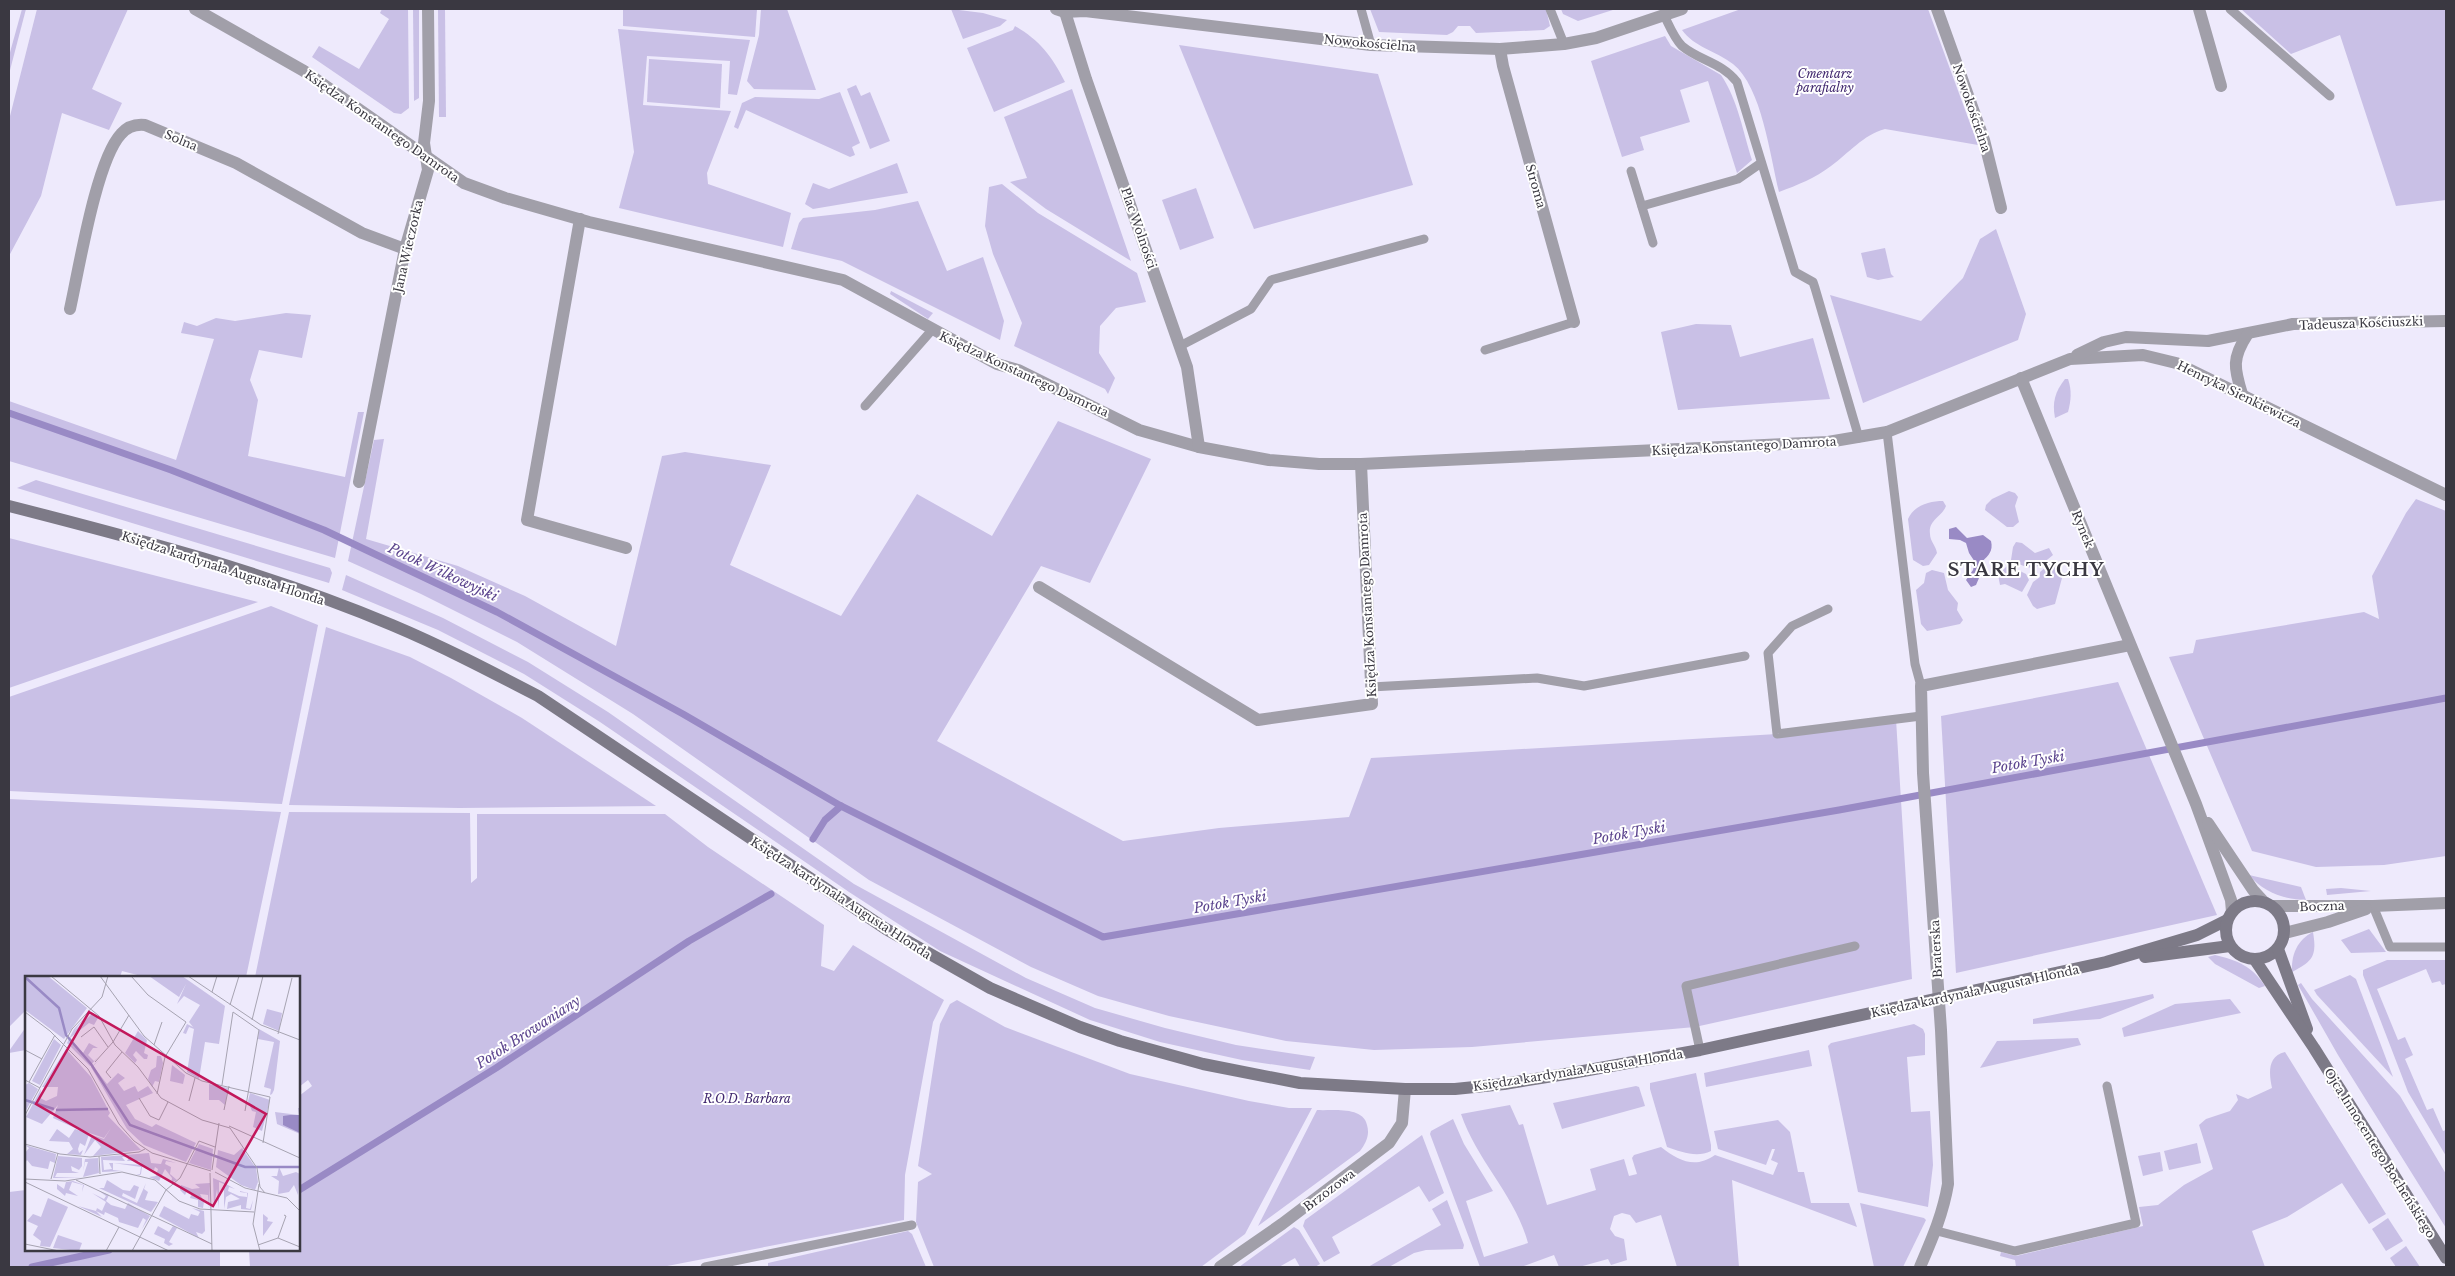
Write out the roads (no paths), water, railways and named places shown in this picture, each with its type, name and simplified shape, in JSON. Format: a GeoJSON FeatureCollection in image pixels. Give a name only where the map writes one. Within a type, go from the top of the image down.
{"type":"FeatureCollection","features":[{"type":"Feature","properties":{"kind":"street","name":"Księdza Konstantego Damrota"},"geometry":{"type":"LineString","coordinates":[[195,9],[304,71],[464,183],[505,198],[580,219],[843,280],[997,364],[1018,370],[1139,430],[1199,448],[1269,460],[1319,464],[1361,464],[1828,442],[1887,432]]}},
{"type":"Feature","properties":{"kind":"street","name":"Jana Wieczorka"},"geometry":{"type":"LineString","coordinates":[[359,482],[405,249],[428,170],[424,143],[429,101],[428,9]]}},
{"type":"Feature","properties":{"kind":"street","name":"Nowokościelna"},"geometry":{"type":"LineString","coordinates":[[1062,10],[1085,11],[1371,45],[1500,49],[1564,44],[1596,38],[1682,9]]}},
{"type":"Feature","properties":{"kind":"street","name":"Nowokościelna"},"geometry":{"type":"LineString","coordinates":[[1937,9],[1984,140],[2001,208]]}},
{"type":"Feature","properties":{"kind":"street"},"geometry":{"type":"LineString","coordinates":[[2199,9],[2221,86]]}},
{"type":"Feature","properties":{"kind":"street","name":"Plac Wolności"},"geometry":{"type":"LineString","coordinates":[[1062,10],[1187,367],[1199,448]]}},
{"type":"Feature","properties":{"kind":"street","name":"Stroma"},"geometry":{"type":"LineString","coordinates":[[1500,49],[1574,322]]}},
{"type":"Feature","properties":{"kind":"street","name":"Solna"},"geometry":{"type":"LineString","coordinates":[[70,309],[104,166],[120,134],[136,124],[145,125],[236,163],[362,233],[405,249]]}},
{"type":"Feature","properties":{"kind":"street"},"geometry":{"type":"LineString","coordinates":[[580,219],[527,520],[626,548]]}},
{"type":"Feature","properties":{"kind":"street","name":"Tadeusza Kościuszki"},"geometry":{"type":"LineString","coordinates":[[2070,359],[2104,342],[2126,337],[2191,341],[2247,335],[2293,324],[2446,321]]}},
{"type":"Feature","properties":{"kind":"street"},"geometry":{"type":"LineString","coordinates":[[2242,394],[2234,362],[2238,348],[2247,335]]}},
{"type":"Feature","properties":{"kind":"street","name":"Henryka Sienkiewicza"},"geometry":{"type":"LineString","coordinates":[[2021,378],[2070,359],[2132,354],[2156,357],[2176,363],[2242,394],[2446,495]]}},
{"type":"Feature","properties":{"kind":"street"},"geometry":{"type":"LineString","coordinates":[[1887,432],[2021,378]]}},
{"type":"Feature","properties":{"kind":"street","name":"Rynek"},"geometry":{"type":"LineString","coordinates":[[2021,378],[2130,645]]}},
{"type":"Feature","properties":{"kind":"street","name":"Księdza Konstantego Damrota"},"geometry":{"type":"LineString","coordinates":[[1039,588],[1258,720],[1372,704],[1361,464]]}},
{"type":"Feature","properties":{"kind":"street","name":"Księdza kardynała Augusta Hlonda"},"geometry":{"type":"LineString","coordinates":[[9,506],[105,530],[254,575],[392,625],[490,670],[564,712],[760,846],[886,929],[990,988],[1080,1028],[1168,1055],[1249,1074],[1320,1086],[1405,1090],[1455,1089],[1504,1084],[1700,1050],[1939,1000],[2106,962],[2197,935],[2229,916]]}},
{"type":"Feature","properties":{"kind":"street"},"geometry":{"type":"LineString","coordinates":[[1921,686],[2130,645],[2196,804],[2230,900],[2226,937],[2230,946],[2236,954],[2255,960],[2272,955],[2278,949],[2284,932],[2283,920],[2253,890],[2196,804]]}},
{"type":"Feature","properties":{"kind":"street","name":"Braterska"},"geometry":{"type":"LineString","coordinates":[[1920,1267],[1937,1231],[1944,1208],[1948,1184],[1939,1000],[1928,822],[1923,773],[1921,686]]}},
{"type":"Feature","properties":{"kind":"street"},"geometry":{"type":"LineString","coordinates":[[2229,916],[2246,902],[2268,904]]}},
{"type":"Feature","properties":{"kind":"street","name":"Boczna"},"geometry":{"type":"LineString","coordinates":[[2268,904],[2373,906],[2446,903]]}},
{"type":"Feature","properties":{"kind":"street","name":"Boczna"},"geometry":{"type":"LineString","coordinates":[[2284,932],[2328,922],[2373,906]]}},
{"type":"Feature","properties":{"kind":"street","name":"Księdza kardynała Augusta Hlonda"},"geometry":{"type":"LineString","coordinates":[[2106,962],[2230,946]]}},
{"type":"Feature","properties":{"kind":"street","name":"Ojca Innocentego Bocheńskiego"},"geometry":{"type":"LineString","coordinates":[[2278,949],[2314,1048]]}},
{"type":"Feature","properties":{"kind":"street","name":"Ojca Innocentego Bocheńskiego"},"geometry":{"type":"LineString","coordinates":[[2255,960],[2314,1048],[2446,1258]]}},
{"type":"Feature","properties":{"kind":"street","name":"Brzozowa"},"geometry":{"type":"LineString","coordinates":[[1220,1267],[1282,1224],[1389,1143],[1402,1123],[1405,1090]]}},
{"type":"Feature","properties":{"kind":"lane"},"geometry":{"type":"LineString","coordinates":[[1361,9],[1371,45]]}},
{"type":"Feature","properties":{"kind":"lane"},"geometry":{"type":"LineString","coordinates":[[1550,9],[1564,44]]}},
{"type":"Feature","properties":{"kind":"lane"},"geometry":{"type":"LineString","coordinates":[[2230,9],[2330,96]]}},
{"type":"Feature","properties":{"kind":"lane"},"geometry":{"type":"LineString","coordinates":[[1664,15],[1680,44],[1728,72],[1737,82],[1795,272],[1813,282],[1859,438]]}},
{"type":"Feature","properties":{"kind":"lane"},"geometry":{"type":"LineString","coordinates":[[1642,206],[1738,179],[1761,163]]}},
{"type":"Feature","properties":{"kind":"lane"},"geometry":{"type":"LineString","coordinates":[[1631,171],[1654,243]]}},
{"type":"Feature","properties":{"kind":"lane"},"geometry":{"type":"LineString","coordinates":[[1180,346],[1250,309],[1271,280],[1424,239]]}},
{"type":"Feature","properties":{"kind":"lane"},"geometry":{"type":"LineString","coordinates":[[1485,350],[1574,322]]}},
{"type":"Feature","properties":{"kind":"lane"},"geometry":{"type":"LineString","coordinates":[[865,406],[932,330]]}},
{"type":"Feature","properties":{"kind":"lane"},"geometry":{"type":"LineString","coordinates":[[1887,432],[1915,664],[1921,686]]}},
{"type":"Feature","properties":{"kind":"lane"},"geometry":{"type":"LineString","coordinates":[[1828,609],[1792,626],[1768,653],[1777,734],[1921,716]]}},
{"type":"Feature","properties":{"kind":"lane"},"geometry":{"type":"LineString","coordinates":[[1371,687],[1538,678],[1584,686],[1745,656]]}},
{"type":"Feature","properties":{"kind":"lane"},"geometry":{"type":"LineString","coordinates":[[2373,906],[2390,946],[2446,947]]}},
{"type":"Feature","properties":{"kind":"lane"},"geometry":{"type":"LineString","coordinates":[[1700,1050],[1686,986],[1855,946]]}},
{"type":"Feature","properties":{"kind":"lane"},"geometry":{"type":"LineString","coordinates":[[1937,1231],[2015,1251],[2136,1223],[2107,1086]]}},
{"type":"Feature","properties":{"kind":"lane"},"geometry":{"type":"LineString","coordinates":[[705,1267],[912,1225]]}},
{"type":"Feature","properties":{"kind":"waterway","name":"Potok Tyski"},"geometry":{"type":"LineString","coordinates":[[9,413],[171,470],[324,530],[497,612],[683,714],[841,806],[1103,937],[1839,810],[2446,698]]}},
{"type":"Feature","properties":{"kind":"waterway"},"geometry":{"type":"LineString","coordinates":[[813,839],[825,820],[841,806]]}},
{"type":"Feature","properties":{"kind":"waterway","name":"Potok Browaniany"},"geometry":{"type":"LineString","coordinates":[[300,1189],[496,1068],[689,941],[771,894]]}},
{"type":"Feature","properties":{"kind":"waterway","name":"Potok Browaniany"},"geometry":{"type":"LineString","coordinates":[[32,1267],[104,1251]]}},
{"type":"Feature","properties":{"kind":"district","name":"STARE TYCHY"},"geometry":{"type":"Point","coordinates":[2026,570]}},
{"type":"Feature","properties":{"kind":"park label","name":"Cmentarz parafialny"},"geometry":{"type":"Point","coordinates":[1825,80]}},
{"type":"Feature","properties":{"kind":"park label","name":"R.O.D. Barbara"},"geometry":{"type":"Point","coordinates":[747,1098]}},
{"type":"Feature","properties":{"kind":"water label","name":"Potok Wilkowyjski"},"geometry":{"type":"Point","coordinates":[443,572]}}]}
